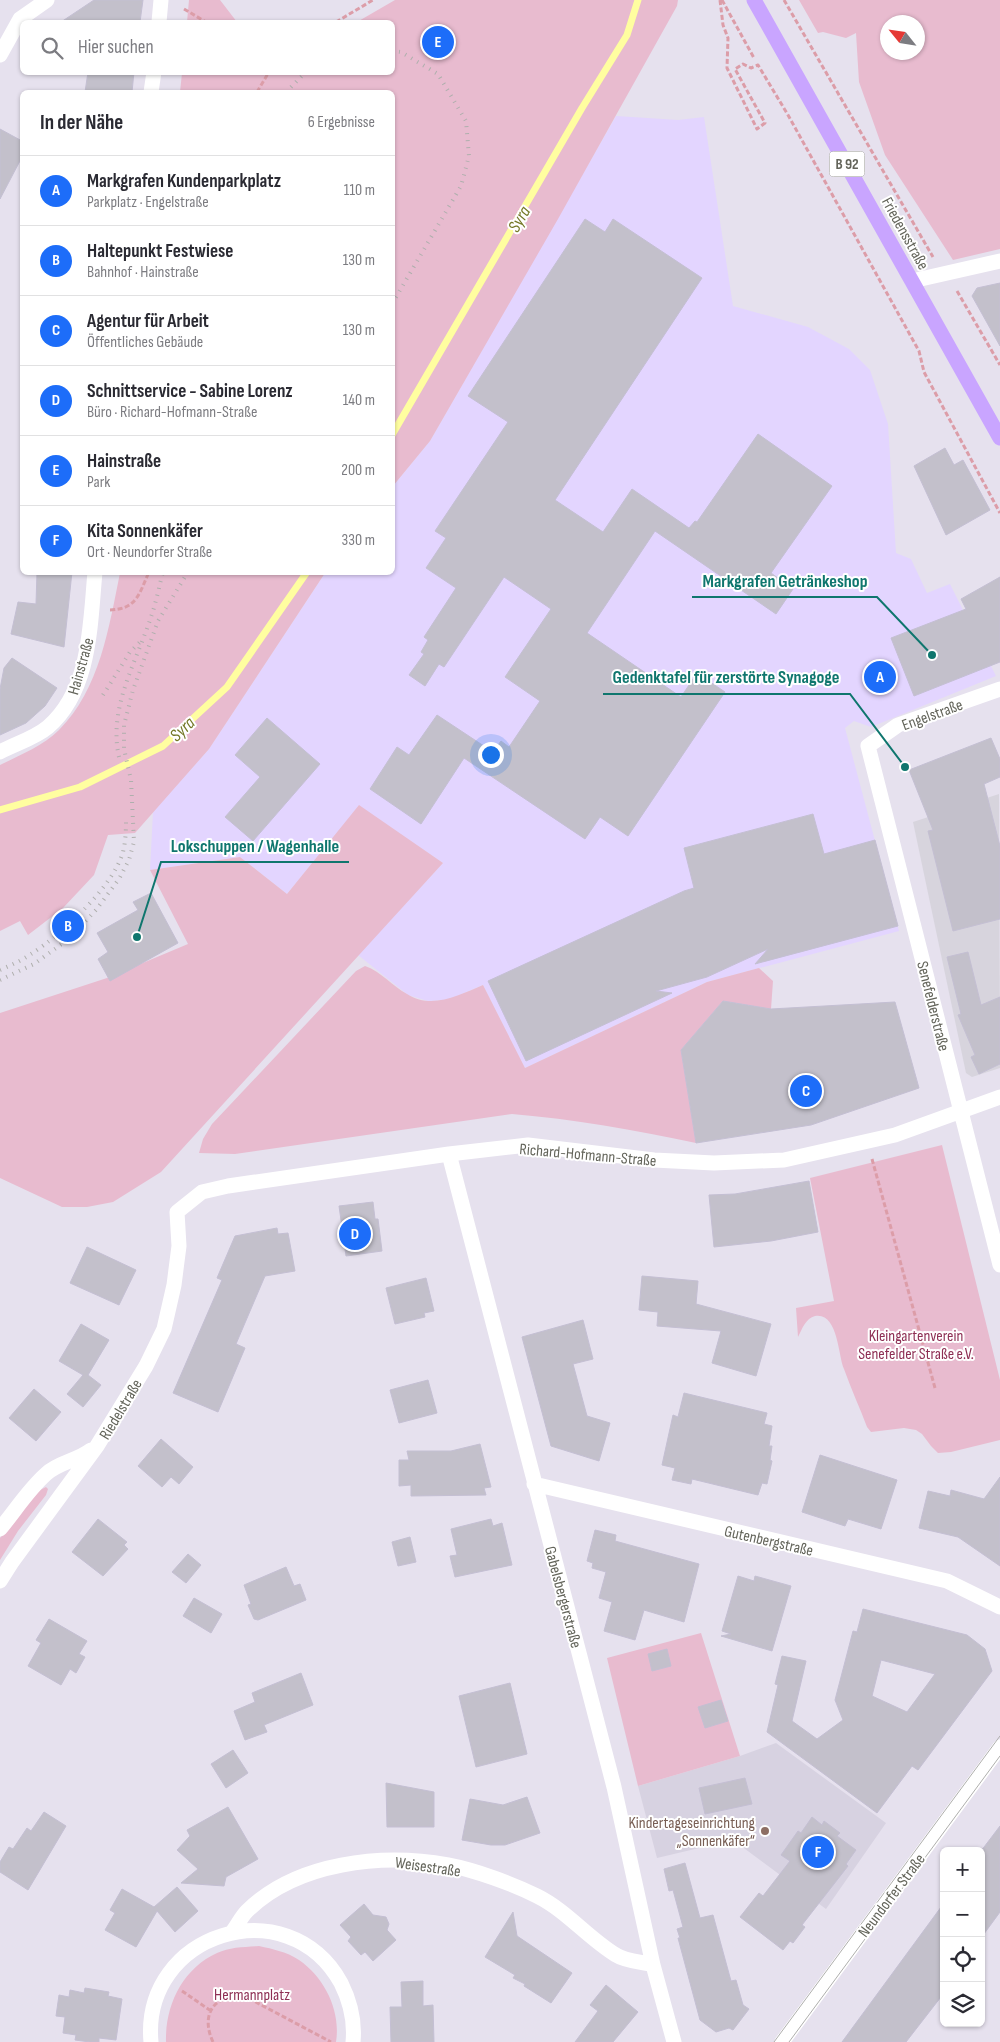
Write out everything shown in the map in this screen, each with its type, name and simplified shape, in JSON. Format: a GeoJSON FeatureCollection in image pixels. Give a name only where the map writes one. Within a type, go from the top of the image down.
{"type":"FeatureCollection","features":[{"type":"Feature","properties":{"kind":"main road","name":"Friedensstraße"},"geometry":{"type":"LineString","coordinates":[[754,0],[1000,438]]}},
{"type":"Feature","properties":{"kind":"street"},"geometry":{"type":"LineString","coordinates":[[0,55],[20,19],[47,0]]}},
{"type":"Feature","properties":{"kind":"street"},"geometry":{"type":"LineString","coordinates":[[159,20],[161,0]]}},
{"type":"Feature","properties":{"kind":"street"},"geometry":{"type":"LineString","coordinates":[[151,90],[154,75]]}},
{"type":"Feature","properties":{"kind":"street"},"geometry":{"type":"LineString","coordinates":[[912,281],[1000,261]]}},
{"type":"Feature","properties":{"kind":"street","name":"Hainstraße"},"geometry":{"type":"LineString","coordinates":[[0,752],[48,727],[72,699],[88,650],[95,575]]}},
{"type":"Feature","properties":{"kind":"street","name":"Engelstraße"},"geometry":{"type":"LineString","coordinates":[[868,746],[898,725],[1000,689]]}},
{"type":"Feature","properties":{"kind":"street","name":"Senefelderstraße"},"geometry":{"type":"LineString","coordinates":[[868,746],[1000,1265]]}},
{"type":"Feature","properties":{"kind":"street","name":"Richard-Hofmann-Straße"},"geometry":{"type":"LineString","coordinates":[[177,1212],[202,1192],[228,1186],[449,1154],[528,1145],[654,1160],[714,1163],[784,1160],[895,1135],[1000,1097]]}},
{"type":"Feature","properties":{"kind":"street","name":"Gabelsbergerstraße"},"geometry":{"type":"LineString","coordinates":[[449,1154],[614,1787],[652,1965],[674,2042]]}},
{"type":"Feature","properties":{"kind":"street","name":"Riedelstraße"},"geometry":{"type":"LineString","coordinates":[[0,1581],[44,1517],[97,1446],[146,1366],[164,1329],[174,1285],[179,1246],[177,1212]]}},
{"type":"Feature","properties":{"kind":"street"},"geometry":{"type":"LineString","coordinates":[[0,1529],[46,1474],[60,1464],[80,1458],[97,1446]]}},
{"type":"Feature","properties":{"kind":"street","name":"Gutenbergstraße"},"geometry":{"type":"LineString","coordinates":[[534,1484],[947,1581],[1000,1607]]}},
{"type":"Feature","properties":{"kind":"street","name":"Neundorfer Straße"},"geometry":{"type":"LineString","coordinates":[[782,2042],[1000,1747]]}},
{"type":"Feature","properties":{"kind":"street","name":"Weisestraße"},"geometry":{"type":"LineString","coordinates":[[232,1932],[247,1911],[286,1883],[316,1872],[352,1863],[383,1860],[416,1862],[448,1865],[508,1884],[538,1896],[617,1956],[652,1965]]}},
{"type":"Feature","properties":{"kind":"street"},"geometry":{"type":"LineString","coordinates":[[150,2042],[152,2013],[157,1994],[179,1960],[212,1938],[232,1932],[252,1930],[272,1932],[290,1938],[324,1960],[346,1993],[352,2012],[353,2042]]}},
{"type":"Feature","properties":{"kind":"path"},"geometry":{"type":"LineString","coordinates":[[339,20],[372,0]]}},
{"type":"Feature","properties":{"kind":"path"},"geometry":{"type":"LineString","coordinates":[[721,0],[754,58]]}},
{"type":"Feature","properties":{"kind":"path"},"geometry":{"type":"LineString","coordinates":[[721,0],[723,25],[728,38],[727,68],[756,129],[765,123],[735,69],[743,64],[751,68],[758,65],[788,115],[919,350],[924,372],[1000,513]]}},
{"type":"Feature","properties":{"kind":"path"},"geometry":{"type":"LineString","coordinates":[[784,0],[934,259],[961,296],[1000,364]]}},
{"type":"Feature","properties":{"kind":"path"},"geometry":{"type":"LineString","coordinates":[[184,9],[203,20]]}},
{"type":"Feature","properties":{"kind":"path"},"geometry":{"type":"LineString","coordinates":[[258,90],[267,75]]}},
{"type":"Feature","properties":{"kind":"path"},"geometry":{"type":"LineString","coordinates":[[92,611],[119,609],[136,600],[148,575]]}},
{"type":"Feature","properties":{"kind":"path"},"geometry":{"type":"LineString","coordinates":[[867,1141],[935,1388]]}},
{"type":"Feature","properties":{"kind":"path"},"geometry":{"type":"LineString","coordinates":[[214,2042],[208,2026],[208,2016],[212,2007],[228,1996],[241,1996],[252,2000],[332,2042]]}},
{"type":"Feature","properties":{"kind":"shaded area"},"geometry":{"type":"Polygon","coordinates":[[[616,116],[678,120],[704,117],[733,306],[808,327],[849,349],[870,370],[888,424],[896,553],[911,559],[927,593],[950,584],[996,676],[871,727],[854,721],[845,728],[899,931],[707,982],[525,1068],[483,985],[448,1000],[428,1001],[408,995],[358,955],[443,863],[359,806],[287,894],[240,857],[150,870],[153,812],[209,749],[324,575],[395,575],[395,484],[430,441],[616,116]]]}},
{"type":"Feature","properties":{"kind":"shaded area"},"geometry":{"type":"Polygon","coordinates":[[[999,794],[1000,1068],[972,1077],[966,1073],[913,822],[999,794]]]}},
{"type":"Feature","properties":{"kind":"shaded area","name":"Kindertageseinrichtung „Sonnenkäfer“"},"geometry":{"type":"Polygon","coordinates":[[[776,1743],[886,1823],[826,1909],[733,1840],[657,1858],[638,1786],[740,1756],[776,1743]]]}},
{"type":"Feature","properties":{"kind":"green space"},"geometry":{"type":"Polygon","coordinates":[[[189,0],[220,0],[235,20],[187,20],[189,0]]]}},
{"type":"Feature","properties":{"kind":"green space"},"geometry":{"type":"Polygon","coordinates":[[[395,0],[678,0],[677,6],[558,219],[430,441],[395,484],[395,90],[180,90],[182,75],[395,75],[395,20],[360,20],[395,0]]]}},
{"type":"Feature","properties":{"kind":"green space"},"geometry":{"type":"Polygon","coordinates":[[[799,0],[1000,0],[1000,249],[953,260],[885,155],[859,82],[856,33],[846,38],[823,32],[818,33],[799,0]]]}},
{"type":"Feature","properties":{"kind":"green space"},"geometry":{"type":"Polygon","coordinates":[[[120,575],[324,575],[209,749],[135,833],[108,835],[94,875],[63,908],[28,935],[20,921],[0,931],[0,765],[46,741],[73,714],[93,677],[112,615],[120,575]]]}},
{"type":"Feature","properties":{"kind":"green space"},"geometry":{"type":"Polygon","coordinates":[[[359,805],[443,863],[161,1172],[113,1202],[87,1207],[62,1207],[0,1178],[0,1013],[107,978],[188,944],[150,870],[240,857],[287,894],[359,805]]]}},
{"type":"Feature","properties":{"kind":"green space"},"geometry":{"type":"Polygon","coordinates":[[[365,966],[377,972],[407,994],[416,999],[426,1001],[445,999],[483,985],[525,1068],[707,982],[759,968],[773,981],[771,1009],[723,1001],[681,1050],[696,1143],[604,1126],[512,1114],[235,1154],[199,1153],[203,1139],[212,1124],[356,971],[365,966]]]}},
{"type":"Feature","properties":{"kind":"green space","name":"Kleingartenverein Senefelder Straße e.V."},"geometry":{"type":"Polygon","coordinates":[[[942,1145],[1000,1380],[1000,1440],[951,1452],[938,1453],[922,1434],[916,1430],[904,1428],[871,1432],[867,1427],[842,1363],[833,1327],[823,1317],[815,1316],[807,1321],[798,1337],[796,1308],[834,1301],[810,1178],[942,1145]]]}},
{"type":"Feature","properties":{"kind":"green space"},"geometry":{"type":"Polygon","coordinates":[[[46,1487],[48,1489],[46,1495],[18,1531],[0,1560],[0,1538],[38,1491],[46,1487]]]}},
{"type":"Feature","properties":{"kind":"green space"},"geometry":{"type":"Polygon","coordinates":[[[701,1633],[740,1756],[638,1786],[607,1658],[701,1633]]]}},
{"type":"Feature","properties":{"kind":"green space","name":"Hermannplatz"},"geometry":{"type":"Polygon","coordinates":[[[259,1946],[280,1951],[294,1957],[308,1967],[316,1976],[329,1996],[333,2007],[337,2030],[336,2042],[166,2042],[166,2028],[172,2002],[185,1979],[194,1969],[205,1960],[222,1951],[259,1946]]]}},
{"type":"Feature","properties":{"kind":"building"},"geometry":{"type":"Polygon","coordinates":[[[94,0],[143,0],[140,20],[64,20],[94,0]]]}},
{"type":"Feature","properties":{"kind":"building"},"geometry":{"type":"Polygon","coordinates":[[[88,75],[134,75],[132,90],[85,90],[88,75]]]}},
{"type":"Feature","properties":{"kind":"building"},"geometry":{"type":"Polygon","coordinates":[[[0,129],[20,140],[20,161],[0,199],[0,129]]]}},
{"type":"Feature","properties":{"kind":"building"},"geometry":{"type":"Polygon","coordinates":[[[585,219],[605,232],[613,219],[702,278],[555,500],[603,532],[632,489],[689,528],[695,521],[697,522],[758,434],[832,486],[771,573],[793,589],[776,614],[655,531],[587,633],[681,697],[697,673],[725,692],[628,836],[600,817],[585,839],[464,758],[421,824],[370,789],[397,747],[409,755],[437,715],[493,752],[501,741],[509,747],[540,701],[505,677],[551,609],[504,577],[444,667],[439,664],[425,686],[409,675],[424,654],[421,652],[428,640],[424,637],[456,588],[426,568],[446,538],[435,531],[508,422],[468,396],[585,219]]]}},
{"type":"Feature","properties":{"kind":"building"},"geometry":{"type":"Polygon","coordinates":[[[1000,283],[1000,346],[972,296],[977,288],[1000,283]]]}},
{"type":"Feature","properties":{"kind":"building"},"geometry":{"type":"Polygon","coordinates":[[[945,448],[954,465],[963,460],[990,510],[946,535],[914,466],[945,448]]]}},
{"type":"Feature","properties":{"kind":"building"},"geometry":{"type":"Polygon","coordinates":[[[37,575],[72,575],[64,647],[11,634],[18,602],[36,604],[37,575]]]}},
{"type":"Feature","properties":{"kind":"building"},"geometry":{"type":"Polygon","coordinates":[[[1000,577],[1000,662],[914,696],[891,638],[966,609],[961,599],[1000,577]]]}},
{"type":"Feature","properties":{"kind":"building"},"geometry":{"type":"Polygon","coordinates":[[[12,658],[57,688],[45,706],[26,723],[0,735],[0,689],[4,668],[12,658]]]}},
{"type":"Feature","properties":{"kind":"building"},"geometry":{"type":"Polygon","coordinates":[[[267,718],[320,764],[253,841],[225,817],[260,777],[235,755],[267,718]]]}},
{"type":"Feature","properties":{"kind":"building"},"geometry":{"type":"Polygon","coordinates":[[[991,738],[1000,759],[1000,777],[984,784],[1000,846],[1000,919],[953,931],[928,831],[933,830],[909,770],[991,738]]]}},
{"type":"Feature","properties":{"kind":"building"},"geometry":{"type":"Polygon","coordinates":[[[813,814],[824,854],[875,840],[898,926],[755,964],[768,949],[707,977],[656,991],[672,993],[526,1061],[488,981],[694,888],[684,848],[813,814]]]}},
{"type":"Feature","properties":{"kind":"building"},"geometry":{"type":"Polygon","coordinates":[[[151,893],[178,943],[110,981],[98,959],[108,952],[97,933],[138,910],[133,902],[151,893]]]}},
{"type":"Feature","properties":{"kind":"building"},"geometry":{"type":"Polygon","coordinates":[[[968,952],[981,1005],[1000,997],[1000,1064],[979,1074],[971,1057],[975,1055],[958,1015],[961,1014],[947,957],[968,952]]]}},
{"type":"Feature","properties":{"kind":"building"},"geometry":{"type":"Polygon","coordinates":[[[723,1001],[771,1009],[895,1002],[919,1088],[811,1125],[696,1143],[681,1050],[723,1001]]]}},
{"type":"Feature","properties":{"kind":"building"},"geometry":{"type":"Polygon","coordinates":[[[809,1181],[818,1232],[771,1241],[714,1247],[709,1195],[735,1194],[809,1181]]]}},
{"type":"Feature","properties":{"kind":"building"},"geometry":{"type":"Polygon","coordinates":[[[373,1202],[375,1219],[378,1219],[382,1251],[346,1256],[339,1206],[373,1202]]]}},
{"type":"Feature","properties":{"kind":"building"},"geometry":{"type":"Polygon","coordinates":[[[277,1228],[278,1234],[288,1233],[295,1271],[265,1276],[236,1344],[245,1348],[218,1412],[173,1393],[222,1280],[217,1278],[235,1236],[277,1228]]]}},
{"type":"Feature","properties":{"kind":"building"},"geometry":{"type":"Polygon","coordinates":[[[87,1247],[136,1270],[119,1305],[70,1283],[87,1247]]]}},
{"type":"Feature","properties":{"kind":"building"},"geometry":{"type":"Polygon","coordinates":[[[642,1276],[698,1281],[696,1304],[771,1324],[756,1376],[712,1363],[721,1331],[657,1326],[658,1312],[639,1310],[642,1276]]]}},
{"type":"Feature","properties":{"kind":"building"},"geometry":{"type":"Polygon","coordinates":[[[426,1278],[434,1311],[424,1313],[425,1317],[395,1324],[386,1288],[426,1278]]]}},
{"type":"Feature","properties":{"kind":"building"},"geometry":{"type":"Polygon","coordinates":[[[583,1320],[593,1359],[573,1364],[587,1416],[610,1423],[599,1461],[551,1446],[522,1337],[583,1320]]]}},
{"type":"Feature","properties":{"kind":"building"},"geometry":{"type":"Polygon","coordinates":[[[81,1324],[109,1340],[88,1375],[101,1385],[83,1407],[67,1394],[83,1375],[59,1361],[81,1324]]]}},
{"type":"Feature","properties":{"kind":"building"},"geometry":{"type":"Polygon","coordinates":[[[428,1380],[437,1413],[399,1423],[390,1390],[428,1380]]]}},
{"type":"Feature","properties":{"kind":"building"},"geometry":{"type":"Polygon","coordinates":[[[34,1389],[61,1412],[36,1441],[9,1418],[34,1389]]]}},
{"type":"Feature","properties":{"kind":"building"},"geometry":{"type":"Polygon","coordinates":[[[684,1393],[767,1413],[764,1424],[772,1426],[769,1446],[772,1446],[770,1460],[772,1461],[767,1484],[762,1483],[758,1495],[692,1479],[691,1484],[672,1480],[675,1468],[662,1465],[673,1415],[678,1417],[684,1393]]]}},
{"type":"Feature","properties":{"kind":"building"},"geometry":{"type":"Polygon","coordinates":[[[161,1439],[193,1467],[179,1484],[171,1477],[162,1487],[138,1466],[161,1439]]]}},
{"type":"Feature","properties":{"kind":"building"},"geometry":{"type":"Polygon","coordinates":[[[480,1444],[491,1487],[484,1488],[486,1495],[411,1496],[411,1485],[399,1486],[399,1460],[409,1460],[407,1451],[451,1451],[480,1444]]]}},
{"type":"Feature","properties":{"kind":"building"},"geometry":{"type":"Polygon","coordinates":[[[820,1455],[897,1480],[881,1529],[848,1519],[845,1526],[802,1512],[820,1455]]]}},
{"type":"Feature","properties":{"kind":"building"},"geometry":{"type":"Polygon","coordinates":[[[1000,1477],[1000,1566],[958,1537],[919,1528],[928,1491],[950,1496],[951,1490],[984,1499],[1000,1477]]]}},
{"type":"Feature","properties":{"kind":"building"},"geometry":{"type":"Polygon","coordinates":[[[98,1519],[127,1542],[124,1545],[128,1549],[103,1576],[72,1552],[98,1519]]]}},
{"type":"Feature","properties":{"kind":"building"},"geometry":{"type":"Polygon","coordinates":[[[491,1519],[493,1526],[502,1523],[512,1565],[455,1577],[450,1556],[457,1555],[451,1529],[491,1519]]]}},
{"type":"Feature","properties":{"kind":"building"},"geometry":{"type":"Polygon","coordinates":[[[595,1530],[616,1535],[615,1541],[699,1564],[684,1622],[644,1610],[635,1640],[604,1631],[612,1602],[599,1598],[606,1572],[592,1568],[593,1563],[587,1561],[595,1530]]]}},
{"type":"Feature","properties":{"kind":"building"},"geometry":{"type":"Polygon","coordinates":[[[410,1537],[416,1562],[398,1566],[392,1542],[410,1537]]]}},
{"type":"Feature","properties":{"kind":"building"},"geometry":{"type":"Polygon","coordinates":[[[188,1554],[201,1565],[186,1583],[172,1572],[188,1554]]]}},
{"type":"Feature","properties":{"kind":"building"},"geometry":{"type":"Polygon","coordinates":[[[286,1567],[294,1586],[300,1584],[306,1600],[258,1620],[254,1619],[248,1605],[251,1604],[244,1585],[286,1567]]]}},
{"type":"Feature","properties":{"kind":"building"},"geometry":{"type":"Polygon","coordinates":[[[738,1576],[754,1581],[755,1576],[791,1586],[772,1651],[721,1636],[731,1634],[722,1631],[738,1576]]]}},
{"type":"Feature","properties":{"kind":"building"},"geometry":{"type":"Polygon","coordinates":[[[194,1598],[222,1614],[211,1633],[183,1616],[194,1598]]]}},
{"type":"Feature","properties":{"kind":"building"},"geometry":{"type":"Polygon","coordinates":[[[863,1609],[967,1635],[985,1649],[992,1671],[918,1770],[912,1766],[877,1813],[767,1732],[778,1685],[775,1684],[782,1656],[806,1661],[792,1721],[817,1739],[843,1720],[835,1700],[853,1631],[857,1632],[863,1609]],[[881,1660],[872,1696],[907,1712],[935,1674],[881,1660]]]}},
{"type":"Feature","properties":{"kind":"building"},"geometry":{"type":"Polygon","coordinates":[[[49,1619],[87,1641],[79,1654],[85,1657],[76,1673],[70,1669],[61,1685],[28,1666],[41,1643],[36,1640],[49,1619]]]}},
{"type":"Feature","properties":{"kind":"building"},"geometry":{"type":"Polygon","coordinates":[[[667,1649],[671,1666],[652,1671],[648,1654],[667,1649]]]}},
{"type":"Feature","properties":{"kind":"building"},"geometry":{"type":"Polygon","coordinates":[[[301,1673],[313,1705],[264,1725],[267,1732],[245,1740],[234,1711],[255,1702],[252,1693],[301,1673]]]}},
{"type":"Feature","properties":{"kind":"building"},"geometry":{"type":"Polygon","coordinates":[[[510,1683],[527,1754],[476,1767],[459,1696],[510,1683]]]}},
{"type":"Feature","properties":{"kind":"building"},"geometry":{"type":"Polygon","coordinates":[[[721,1700],[728,1721],[705,1728],[698,1707],[721,1700]]]}},
{"type":"Feature","properties":{"kind":"building"},"geometry":{"type":"Polygon","coordinates":[[[233,1750],[248,1773],[226,1788],[211,1764],[233,1750]]]}},
{"type":"Feature","properties":{"kind":"building"},"geometry":{"type":"Polygon","coordinates":[[[745,1778],[752,1804],[705,1814],[699,1788],[745,1778]]]}},
{"type":"Feature","properties":{"kind":"building"},"geometry":{"type":"Polygon","coordinates":[[[386,1783],[434,1792],[434,1827],[387,1827],[386,1783]]]}},
{"type":"Feature","properties":{"kind":"building"},"geometry":{"type":"Polygon","coordinates":[[[527,1797],[540,1833],[505,1845],[491,1845],[462,1840],[470,1799],[503,1805],[527,1797]]]}},
{"type":"Feature","properties":{"kind":"building"},"geometry":{"type":"Polygon","coordinates":[[[228,1807],[258,1859],[226,1877],[224,1886],[181,1883],[198,1869],[177,1850],[190,1836],[187,1830],[228,1807]]]}},
{"type":"Feature","properties":{"kind":"building"},"geometry":{"type":"Polygon","coordinates":[[[44,1812],[66,1826],[28,1890],[0,1872],[0,1862],[9,1847],[13,1849],[27,1828],[31,1831],[44,1812]]]}},
{"type":"Feature","properties":{"kind":"building"},"geometry":{"type":"Polygon","coordinates":[[[812,1817],[822,1825],[824,1821],[840,1833],[837,1836],[856,1850],[846,1864],[848,1866],[802,1925],[805,1927],[793,1943],[790,1941],[783,1950],[740,1917],[759,1893],[763,1896],[790,1861],[781,1855],[798,1831],[801,1833],[812,1817]]]}},
{"type":"Feature","properties":{"kind":"building"},"geometry":{"type":"Polygon","coordinates":[[[1000,1826],[1000,1912],[985,1933],[985,1847],[1000,1826]]]}},
{"type":"Feature","properties":{"kind":"building"},"geometry":{"type":"Polygon","coordinates":[[[685,1863],[700,1918],[713,1915],[731,1981],[736,1980],[743,2005],[749,2009],[733,2030],[729,2028],[716,2032],[700,2020],[678,1938],[680,1938],[677,1929],[683,1927],[673,1890],[669,1891],[664,1869],[685,1863]]]}},
{"type":"Feature","properties":{"kind":"building"},"geometry":{"type":"Polygon","coordinates":[[[177,1887],[198,1911],[175,1932],[157,1911],[136,1947],[105,1930],[115,1913],[110,1910],[122,1889],[154,1907],[177,1887]]]}},
{"type":"Feature","properties":{"kind":"building"},"geometry":{"type":"Polygon","coordinates":[[[364,1904],[373,1915],[386,1917],[389,1924],[387,1930],[396,1940],[373,1961],[365,1952],[361,1955],[348,1941],[351,1937],[340,1925],[364,1904]]]}},
{"type":"Feature","properties":{"kind":"building"},"geometry":{"type":"Polygon","coordinates":[[[940,1908],[940,1998],[906,2042],[842,2042],[940,1908]]]}},
{"type":"Feature","properties":{"kind":"building"},"geometry":{"type":"Polygon","coordinates":[[[513,1912],[517,1936],[572,1973],[551,2003],[524,1986],[525,1984],[513,1978],[515,1975],[485,1957],[513,1912]]]}},
{"type":"Feature","properties":{"kind":"building"},"geometry":{"type":"Polygon","coordinates":[[[423,1981],[423,2006],[433,2005],[434,2042],[391,2042],[390,2007],[402,2007],[401,1982],[423,1981]]]}},
{"type":"Feature","properties":{"kind":"building"},"geometry":{"type":"Polygon","coordinates":[[[606,1985],[638,2012],[613,2042],[575,2042],[598,2011],[590,2005],[606,1985]]]}},
{"type":"Feature","properties":{"kind":"building"},"geometry":{"type":"Polygon","coordinates":[[[85,1988],[109,1992],[108,1996],[122,1999],[116,2040],[99,2038],[99,2042],[90,2042],[75,2040],[76,2035],[63,2033],[65,2017],[56,2016],[59,1995],[69,1997],[70,1990],[84,1993],[85,1988]]]}},
{"type":"Feature","properties":{"kind":"waterway","name":"Syra"},"geometry":{"type":"LineString","coordinates":[[395,430],[582,108],[627,35],[638,0]]}},
{"type":"Feature","properties":{"kind":"waterway","name":"Syra"},"geometry":{"type":"LineString","coordinates":[[0,810],[80,787],[163,746],[227,687],[305,575]]}},
{"type":"Feature","properties":{"kind":"tram line"},"geometry":{"type":"LineString","coordinates":[[774,2042],[1000,1736]]}},
{"type":"Feature","properties":{"kind":"tram line"},"geometry":{"type":"LineString","coordinates":[[789,2042],[1000,1756]]}},
{"type":"Feature","properties":{"kind":"railway"},"geometry":{"type":"LineString","coordinates":[[395,51],[401,52],[438,74],[466,121],[469,156],[461,186],[395,299]]}},
{"type":"Feature","properties":{"kind":"railway"},"geometry":{"type":"LineString","coordinates":[[288,90],[303,75]]}},
{"type":"Feature","properties":{"kind":"railway"},"geometry":{"type":"LineString","coordinates":[[119,757],[117,721],[120,703],[153,612],[162,575]]}},
{"type":"Feature","properties":{"kind":"railway"},"geometry":{"type":"LineString","coordinates":[[0,980],[34,964],[70,938],[96,910],[119,879],[129,860],[134,842],[131,780],[124,749],[124,725],[133,690],[158,621],[186,575]]}},
{"type":"Feature","properties":{"kind":"railway"},"geometry":{"type":"LineString","coordinates":[[103,695],[130,652],[140,642]]}},
{"type":"Feature","properties":{"kind":"railway"},"geometry":{"type":"LineString","coordinates":[[0,970],[23,959],[43,946],[71,923],[97,895],[109,880],[123,852],[126,817]]}},
{"type":"Feature","properties":{"kind":"place","name":"Hainstraße"},"geometry":{"type":"Point","coordinates":[438,42]}},
{"type":"Feature","properties":{"kind":"place","name":"Markgrafen Getränkeshop"},"geometry":{"type":"Point","coordinates":[932,655]}},
{"type":"Feature","properties":{"kind":"place","name":"Markgrafen Kundenparkplatz"},"geometry":{"type":"Point","coordinates":[880,677]}},
{"type":"Feature","properties":{"kind":"place","name":"Gedenktafel für zerstörte Synagoge"},"geometry":{"type":"Point","coordinates":[905,767]}},
{"type":"Feature","properties":{"kind":"place","name":"Haltepunkt Festwiese"},"geometry":{"type":"Point","coordinates":[68,926]}},
{"type":"Feature","properties":{"kind":"place","name":"Lokschuppen / Wagenhalle"},"geometry":{"type":"Point","coordinates":[137,937]}},
{"type":"Feature","properties":{"kind":"place","name":"Agentur für Arbeit"},"geometry":{"type":"Point","coordinates":[806,1091]}},
{"type":"Feature","properties":{"kind":"place","name":"Schnittservice - Sabine Lorenz"},"geometry":{"type":"Point","coordinates":[355,1234]}},
{"type":"Feature","properties":{"kind":"place","name":"Kindertageseinrichtung „Sonnenkäfer“"},"geometry":{"type":"Point","coordinates":[765,1831]}},
{"type":"Feature","properties":{"kind":"place","name":"Kita Sonnenkäfer"},"geometry":{"type":"Point","coordinates":[818,1852]}}]}
